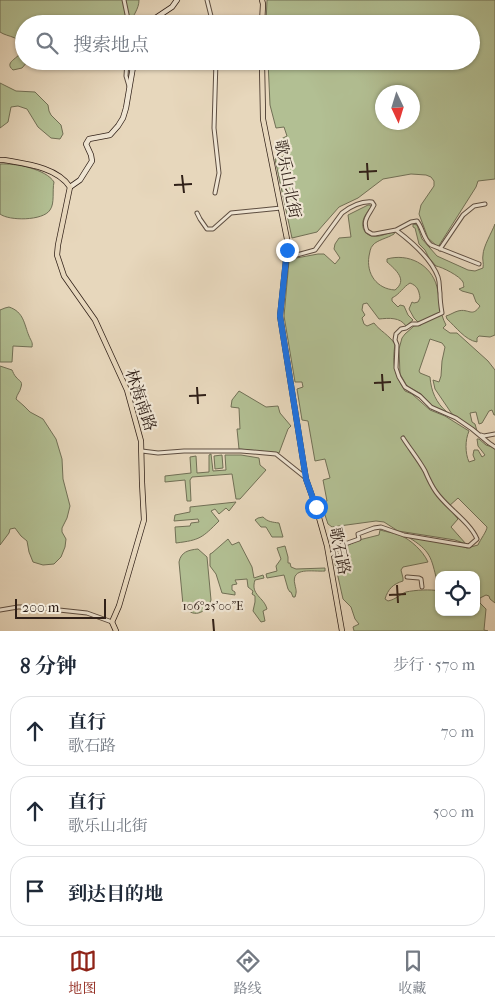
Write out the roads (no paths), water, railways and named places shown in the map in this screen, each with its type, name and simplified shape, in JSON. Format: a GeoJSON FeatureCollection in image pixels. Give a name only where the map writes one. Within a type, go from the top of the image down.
{"type":"FeatureCollection","features":[{"type":"Feature","properties":{"kind":"main road"},"geometry":{"type":"LineString","coordinates":[[160,15],[172,7],[177,0]]}},
{"type":"Feature","properties":{"kind":"main road"},"geometry":{"type":"LineString","coordinates":[[262,0],[262,15]]}},
{"type":"Feature","properties":{"kind":"main road"},"geometry":{"type":"LineString","coordinates":[[0,160],[39,166],[66,180],[70,187],[80,180],[92,162],[86,144],[89,139],[110,134],[123,118],[132,70]]}},
{"type":"Feature","properties":{"kind":"main road","name":"歌乐山北街"},"geometry":{"type":"LineString","coordinates":[[262,70],[263,119],[287,239],[280,316],[306,479]]}},
{"type":"Feature","properties":{"kind":"main road","name":"林海南路"},"geometry":{"type":"LineString","coordinates":[[70,187],[57,254],[64,276],[95,320],[127,390],[142,451],[144,520],[119,606],[112,622]]}},
{"type":"Feature","properties":{"kind":"main road","name":"歌石路"},"geometry":{"type":"LineString","coordinates":[[306,479],[316,507],[329,556],[342,631]]}},
{"type":"Feature","properties":{"kind":"main road"},"geometry":{"type":"LineString","coordinates":[[112,622],[116,631]]}},
{"type":"Feature","properties":{"kind":"street"},"geometry":{"type":"LineString","coordinates":[[124,0],[126,15]]}},
{"type":"Feature","properties":{"kind":"street"},"geometry":{"type":"LineString","coordinates":[[207,0],[211,15]]}},
{"type":"Feature","properties":{"kind":"street"},"geometry":{"type":"LineString","coordinates":[[126,70],[129,87]]}},
{"type":"Feature","properties":{"kind":"street"},"geometry":{"type":"LineString","coordinates":[[215,193],[219,173],[214,128],[216,70]]}},
{"type":"Feature","properties":{"kind":"street"},"geometry":{"type":"LineString","coordinates":[[286,258],[315,250],[346,210],[364,202],[372,202],[374,206],[366,218],[365,226],[367,232],[375,234],[396,230],[416,221],[419,223],[427,242],[479,264]]}},
{"type":"Feature","properties":{"kind":"street"},"geometry":{"type":"LineString","coordinates":[[440,249],[463,215],[474,206],[485,204]]}},
{"type":"Feature","properties":{"kind":"street"},"geometry":{"type":"LineString","coordinates":[[197,213],[207,229],[213,229],[231,213],[281,208]]}},
{"type":"Feature","properties":{"kind":"street"},"geometry":{"type":"LineString","coordinates":[[396,230],[417,247],[433,267],[438,278],[442,313],[418,324],[412,324],[401,329],[396,334],[396,368],[399,377],[405,387],[420,396],[431,407],[456,418],[495,447]]}},
{"type":"Feature","properties":{"kind":"street"},"geometry":{"type":"LineString","coordinates":[[479,435],[495,434]]}},
{"type":"Feature","properties":{"kind":"street"},"geometry":{"type":"LineString","coordinates":[[329,556],[342,545],[359,538],[358,534],[381,527],[404,535],[469,546],[477,540],[463,520],[443,501],[435,490],[403,438]]}},
{"type":"Feature","properties":{"kind":"street"},"geometry":{"type":"LineString","coordinates":[[142,451],[158,453],[241,451],[276,454],[306,479]]}},
{"type":"Feature","properties":{"kind":"street"},"geometry":{"type":"LineString","coordinates":[[407,578],[421,579],[422,587]]}},
{"type":"Feature","properties":{"kind":"street"},"geometry":{"type":"LineString","coordinates":[[0,610],[32,607],[87,613],[112,622]]}}]}
